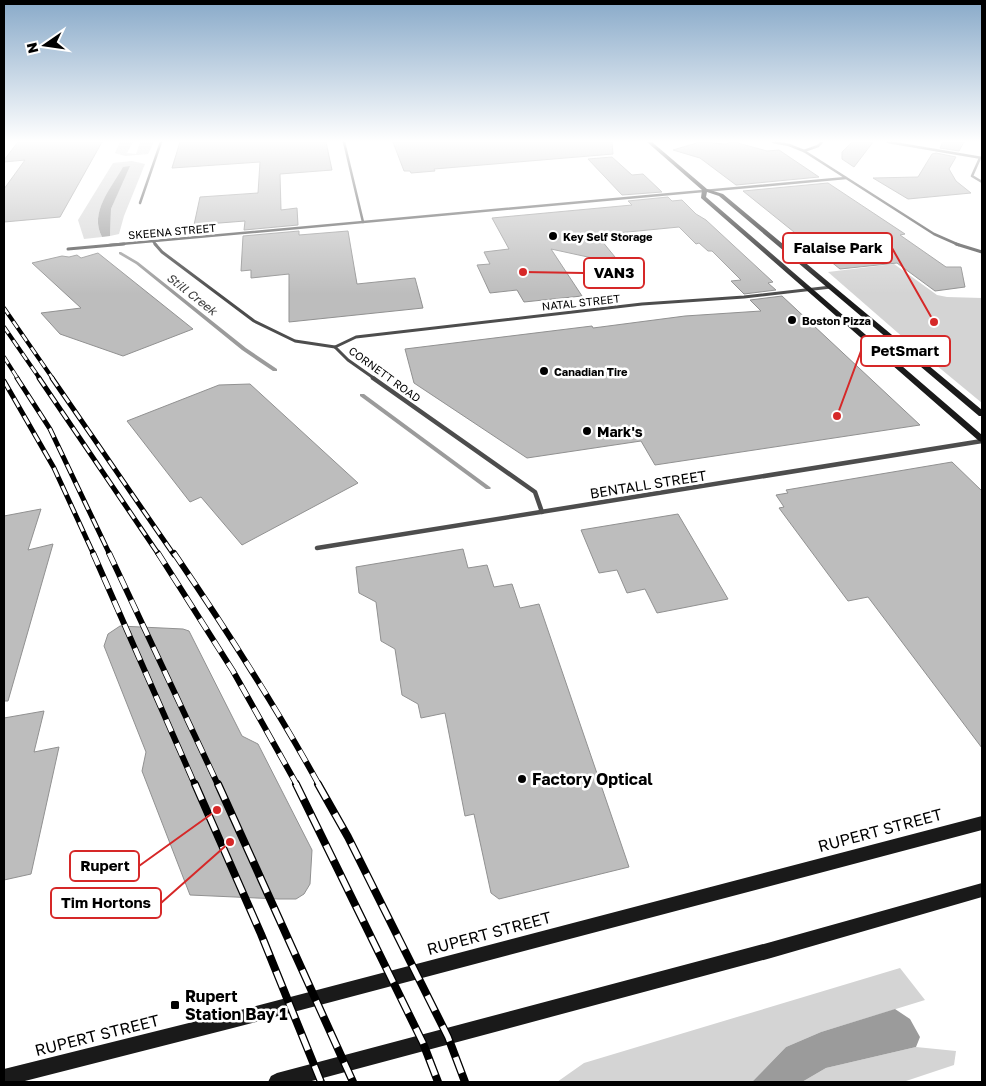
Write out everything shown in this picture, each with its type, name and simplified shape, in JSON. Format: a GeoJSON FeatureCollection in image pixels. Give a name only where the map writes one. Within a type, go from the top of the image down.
{"type":"FeatureCollection","features":[{"type":"Feature","properties":{"kind":"main road"},"geometry":{"type":"LineString","coordinates":[[704,193],[703,197],[982,440]]}},
{"type":"Feature","properties":{"kind":"main road"},"geometry":{"type":"LineString","coordinates":[[714,193],[722,195],[982,414]]}},
{"type":"Feature","properties":{"kind":"main road","name":"RUPERT STREET"},"geometry":{"type":"LineString","coordinates":[[4,1078],[240,1018],[982,822]]}},
{"type":"Feature","properties":{"kind":"main road"},"geometry":{"type":"LineString","coordinates":[[277,1082],[762,953],[982,890]]}},
{"type":"Feature","properties":{"kind":"street"},"geometry":{"type":"LineString","coordinates":[[140,203],[144,193]]}},
{"type":"Feature","properties":{"kind":"street"},"geometry":{"type":"LineString","coordinates":[[356,193],[363,222]]}},
{"type":"Feature","properties":{"kind":"street","name":"SKEENA STREET"},"geometry":{"type":"LineString","coordinates":[[68,249],[676,193]]}},
{"type":"Feature","properties":{"kind":"street"},"geometry":{"type":"LineString","coordinates":[[870,193],[939,236],[961,246],[982,252]]}},
{"type":"Feature","properties":{"kind":"street","name":"CORNETT ROAD"},"geometry":{"type":"LineString","coordinates":[[153,241],[162,252],[254,321],[295,341],[335,347],[348,360],[535,492],[542,512]]}},
{"type":"Feature","properties":{"kind":"street","name":"NATAL STREET"},"geometry":{"type":"LineString","coordinates":[[335,347],[356,337],[642,304],[744,297],[831,287]]}},
{"type":"Feature","properties":{"kind":"street","name":"BENTALL STREET"},"geometry":{"type":"LineString","coordinates":[[318,548],[982,440]]}},
{"type":"Feature","properties":{"kind":"shaded area"},"geometry":{"type":"Polygon","coordinates":[[[95,193],[109,193],[100,208],[98,217],[102,237],[84,239],[78,220],[95,193]]]}},
{"type":"Feature","properties":{"kind":"shaded area"},"geometry":{"type":"Polygon","coordinates":[[[108,193],[118,193],[111,209],[110,236],[102,237],[98,219],[108,193]]]}},
{"type":"Feature","properties":{"kind":"shaded area"},"geometry":{"type":"Polygon","coordinates":[[[118,193],[133,193],[119,234],[110,236],[111,209],[118,193]]]}},
{"type":"Feature","properties":{"kind":"shaded area"},"geometry":{"type":"Polygon","coordinates":[[[894,264],[937,295],[982,298],[982,403],[828,272],[894,264]]]}},
{"type":"Feature","properties":{"kind":"shaded area"},"geometry":{"type":"Polygon","coordinates":[[[900,968],[925,1000],[821,1032],[786,1047],[752,1082],[557,1082],[584,1063],[900,968]]]}},
{"type":"Feature","properties":{"kind":"shaded area"},"geometry":{"type":"Polygon","coordinates":[[[895,1009],[910,1019],[920,1037],[916,1047],[826,1068],[802,1082],[752,1082],[786,1047],[821,1032],[895,1009]]]}},
{"type":"Feature","properties":{"kind":"shaded area"},"geometry":{"type":"Polygon","coordinates":[[[916,1047],[956,1051],[954,1065],[903,1082],[802,1082],[826,1068],[916,1047]]]}},
{"type":"Feature","properties":{"kind":"building"},"geometry":{"type":"Polygon","coordinates":[[[4,193],[74,193],[60,217],[4,222],[4,193]]]}},
{"type":"Feature","properties":{"kind":"building"},"geometry":{"type":"Polygon","coordinates":[[[281,193],[281,210],[297,208],[298,225],[244,230],[245,221],[194,225],[200,197],[281,193]]]}},
{"type":"Feature","properties":{"kind":"building"},"geometry":{"type":"Polygon","coordinates":[[[620,193],[653,193],[622,195],[620,193]]]}},
{"type":"Feature","properties":{"kind":"building"},"geometry":{"type":"Polygon","coordinates":[[[745,193],[843,193],[905,234],[900,235],[946,267],[961,267],[965,287],[935,291],[897,263],[840,269],[745,193]]]}},
{"type":"Feature","properties":{"kind":"building"},"geometry":{"type":"Polygon","coordinates":[[[897,193],[971,193],[908,199],[897,193]]]}},
{"type":"Feature","properties":{"kind":"building"},"geometry":{"type":"Polygon","coordinates":[[[668,197],[672,201],[682,200],[696,214],[706,220],[773,282],[768,283],[776,290],[744,294],[731,281],[741,280],[712,251],[708,251],[699,243],[696,244],[679,227],[597,235],[615,257],[597,259],[551,249],[582,296],[524,302],[517,290],[490,293],[477,265],[490,264],[484,252],[509,249],[492,218],[632,205],[628,201],[668,197]]]}},
{"type":"Feature","properties":{"kind":"building"},"geometry":{"type":"Polygon","coordinates":[[[299,231],[299,235],[348,231],[357,284],[415,278],[423,308],[289,322],[289,274],[251,278],[251,270],[241,271],[243,236],[299,231]]]}},
{"type":"Feature","properties":{"kind":"building"},"geometry":{"type":"Polygon","coordinates":[[[98,253],[193,329],[123,356],[60,334],[41,313],[81,308],[32,263],[62,256],[77,255],[81,258],[98,253]]]}},
{"type":"Feature","properties":{"kind":"building"},"geometry":{"type":"Polygon","coordinates":[[[782,296],[920,425],[655,465],[641,441],[527,458],[414,383],[405,349],[685,316],[761,311],[750,300],[782,296]]]}},
{"type":"Feature","properties":{"kind":"building"},"geometry":{"type":"Polygon","coordinates":[[[250,384],[358,483],[242,545],[201,497],[190,502],[127,421],[219,385],[250,384]]]}},
{"type":"Feature","properties":{"kind":"building"},"geometry":{"type":"Polygon","coordinates":[[[952,462],[982,491],[982,748],[868,597],[848,601],[779,508],[784,507],[776,495],[788,493],[786,490],[952,462]]]}},
{"type":"Feature","properties":{"kind":"building"},"geometry":{"type":"Polygon","coordinates":[[[41,509],[28,550],[53,544],[8,701],[4,701],[4,516],[41,509]]]}},
{"type":"Feature","properties":{"kind":"building"},"geometry":{"type":"Polygon","coordinates":[[[678,514],[728,599],[657,613],[645,589],[627,593],[617,570],[599,573],[581,530],[678,514]]]}},
{"type":"Feature","properties":{"kind":"building"},"geometry":{"type":"Polygon","coordinates":[[[463,549],[468,568],[487,565],[494,587],[512,584],[520,608],[539,604],[629,867],[499,899],[491,893],[474,814],[465,816],[445,713],[421,718],[418,704],[402,695],[395,649],[381,641],[376,602],[359,593],[356,567],[463,549]]]}},
{"type":"Feature","properties":{"kind":"building"},"geometry":{"type":"Polygon","coordinates":[[[120,626],[183,629],[189,631],[242,736],[258,744],[312,850],[310,884],[304,894],[296,899],[190,895],[142,771],[146,752],[104,646],[108,634],[120,626]]]}},
{"type":"Feature","properties":{"kind":"building"},"geometry":{"type":"Polygon","coordinates":[[[44,711],[34,752],[59,747],[31,874],[4,880],[4,718],[44,711]]]}},
{"type":"Feature","properties":{"kind":"waterway","name":"Still Creek"},"geometry":{"type":"LineString","coordinates":[[120,253],[137,263],[244,349],[275,370]]}},
{"type":"Feature","properties":{"kind":"waterway","name":"Still Creek"},"geometry":{"type":"LineString","coordinates":[[362,395],[488,488]]}},
{"type":"Feature","properties":{"kind":"railway"},"geometry":{"type":"LineString","coordinates":[[4,308],[53,379]]}},
{"type":"Feature","properties":{"kind":"railway"},"geometry":{"type":"LineString","coordinates":[[4,327],[40,379]]}},
{"type":"Feature","properties":{"kind":"railway"},"geometry":{"type":"LineString","coordinates":[[4,357],[18,379]]}},
{"type":"Feature","properties":{"kind":"railway"},"geometry":{"type":"LineString","coordinates":[[17,378],[50,429],[110,555]]}},
{"type":"Feature","properties":{"kind":"railway"},"geometry":{"type":"LineString","coordinates":[[39,378],[159,555]]}},
{"type":"Feature","properties":{"kind":"railway"},"geometry":{"type":"LineString","coordinates":[[52,378],[174,555]]}},
{"type":"Feature","properties":{"kind":"railway"},"geometry":{"type":"LineString","coordinates":[[4,381],[54,468],[94,555]]}},
{"type":"Feature","properties":{"kind":"railway"},"geometry":{"type":"LineString","coordinates":[[93,553],[195,785]]}},
{"type":"Feature","properties":{"kind":"railway"},"geometry":{"type":"LineString","coordinates":[[109,553],[218,785]]}},
{"type":"Feature","properties":{"kind":"railway"},"geometry":{"type":"LineString","coordinates":[[158,553],[233,671],[297,785]]}},
{"type":"Feature","properties":{"kind":"railway"},"geometry":{"type":"LineString","coordinates":[[174,553],[250,668],[319,785]]}},
{"type":"Feature","properties":{"kind":"railway"},"geometry":{"type":"LineString","coordinates":[[195,784],[261,934],[321,1082]]}},
{"type":"Feature","properties":{"kind":"railway"},"geometry":{"type":"LineString","coordinates":[[218,784],[353,1082]]}},
{"type":"Feature","properties":{"kind":"railway"},"geometry":{"type":"LineString","coordinates":[[296,784],[423,1043],[438,1082]]}},
{"type":"Feature","properties":{"kind":"railway"},"geometry":{"type":"LineString","coordinates":[[318,784],[348,837],[448,1037],[465,1082]]}},
{"type":"Feature","properties":{"kind":"place","name":"Key Self Storage"},"geometry":{"type":"Point","coordinates":[553,236]}},
{"type":"Feature","properties":{"kind":"place","name":"VAN3"},"geometry":{"type":"Point","coordinates":[523,272]}},
{"type":"Feature","properties":{"kind":"place","name":"Boston Pizza"},"geometry":{"type":"Point","coordinates":[792,320]}},
{"type":"Feature","properties":{"kind":"place","name":"Falaise Park"},"geometry":{"type":"Point","coordinates":[934,322]}},
{"type":"Feature","properties":{"kind":"place","name":"Canadian Tire"},"geometry":{"type":"Point","coordinates":[544,371]}},
{"type":"Feature","properties":{"kind":"place","name":"PetSmart"},"geometry":{"type":"Point","coordinates":[837,416]}},
{"type":"Feature","properties":{"kind":"place","name":"Mark's"},"geometry":{"type":"Point","coordinates":[587,431]}},
{"type":"Feature","properties":{"kind":"place","name":"Factory Optical"},"geometry":{"type":"Point","coordinates":[522,779]}},
{"type":"Feature","properties":{"kind":"place","name":"Rupert"},"geometry":{"type":"Point","coordinates":[217,810]}},
{"type":"Feature","properties":{"kind":"place","name":"Tim Hortons"},"geometry":{"type":"Point","coordinates":[230,842]}},
{"type":"Feature","properties":{"kind":"place","name":"Rupert Station Bay 1"},"geometry":{"type":"Point","coordinates":[175,1005]}}]}
